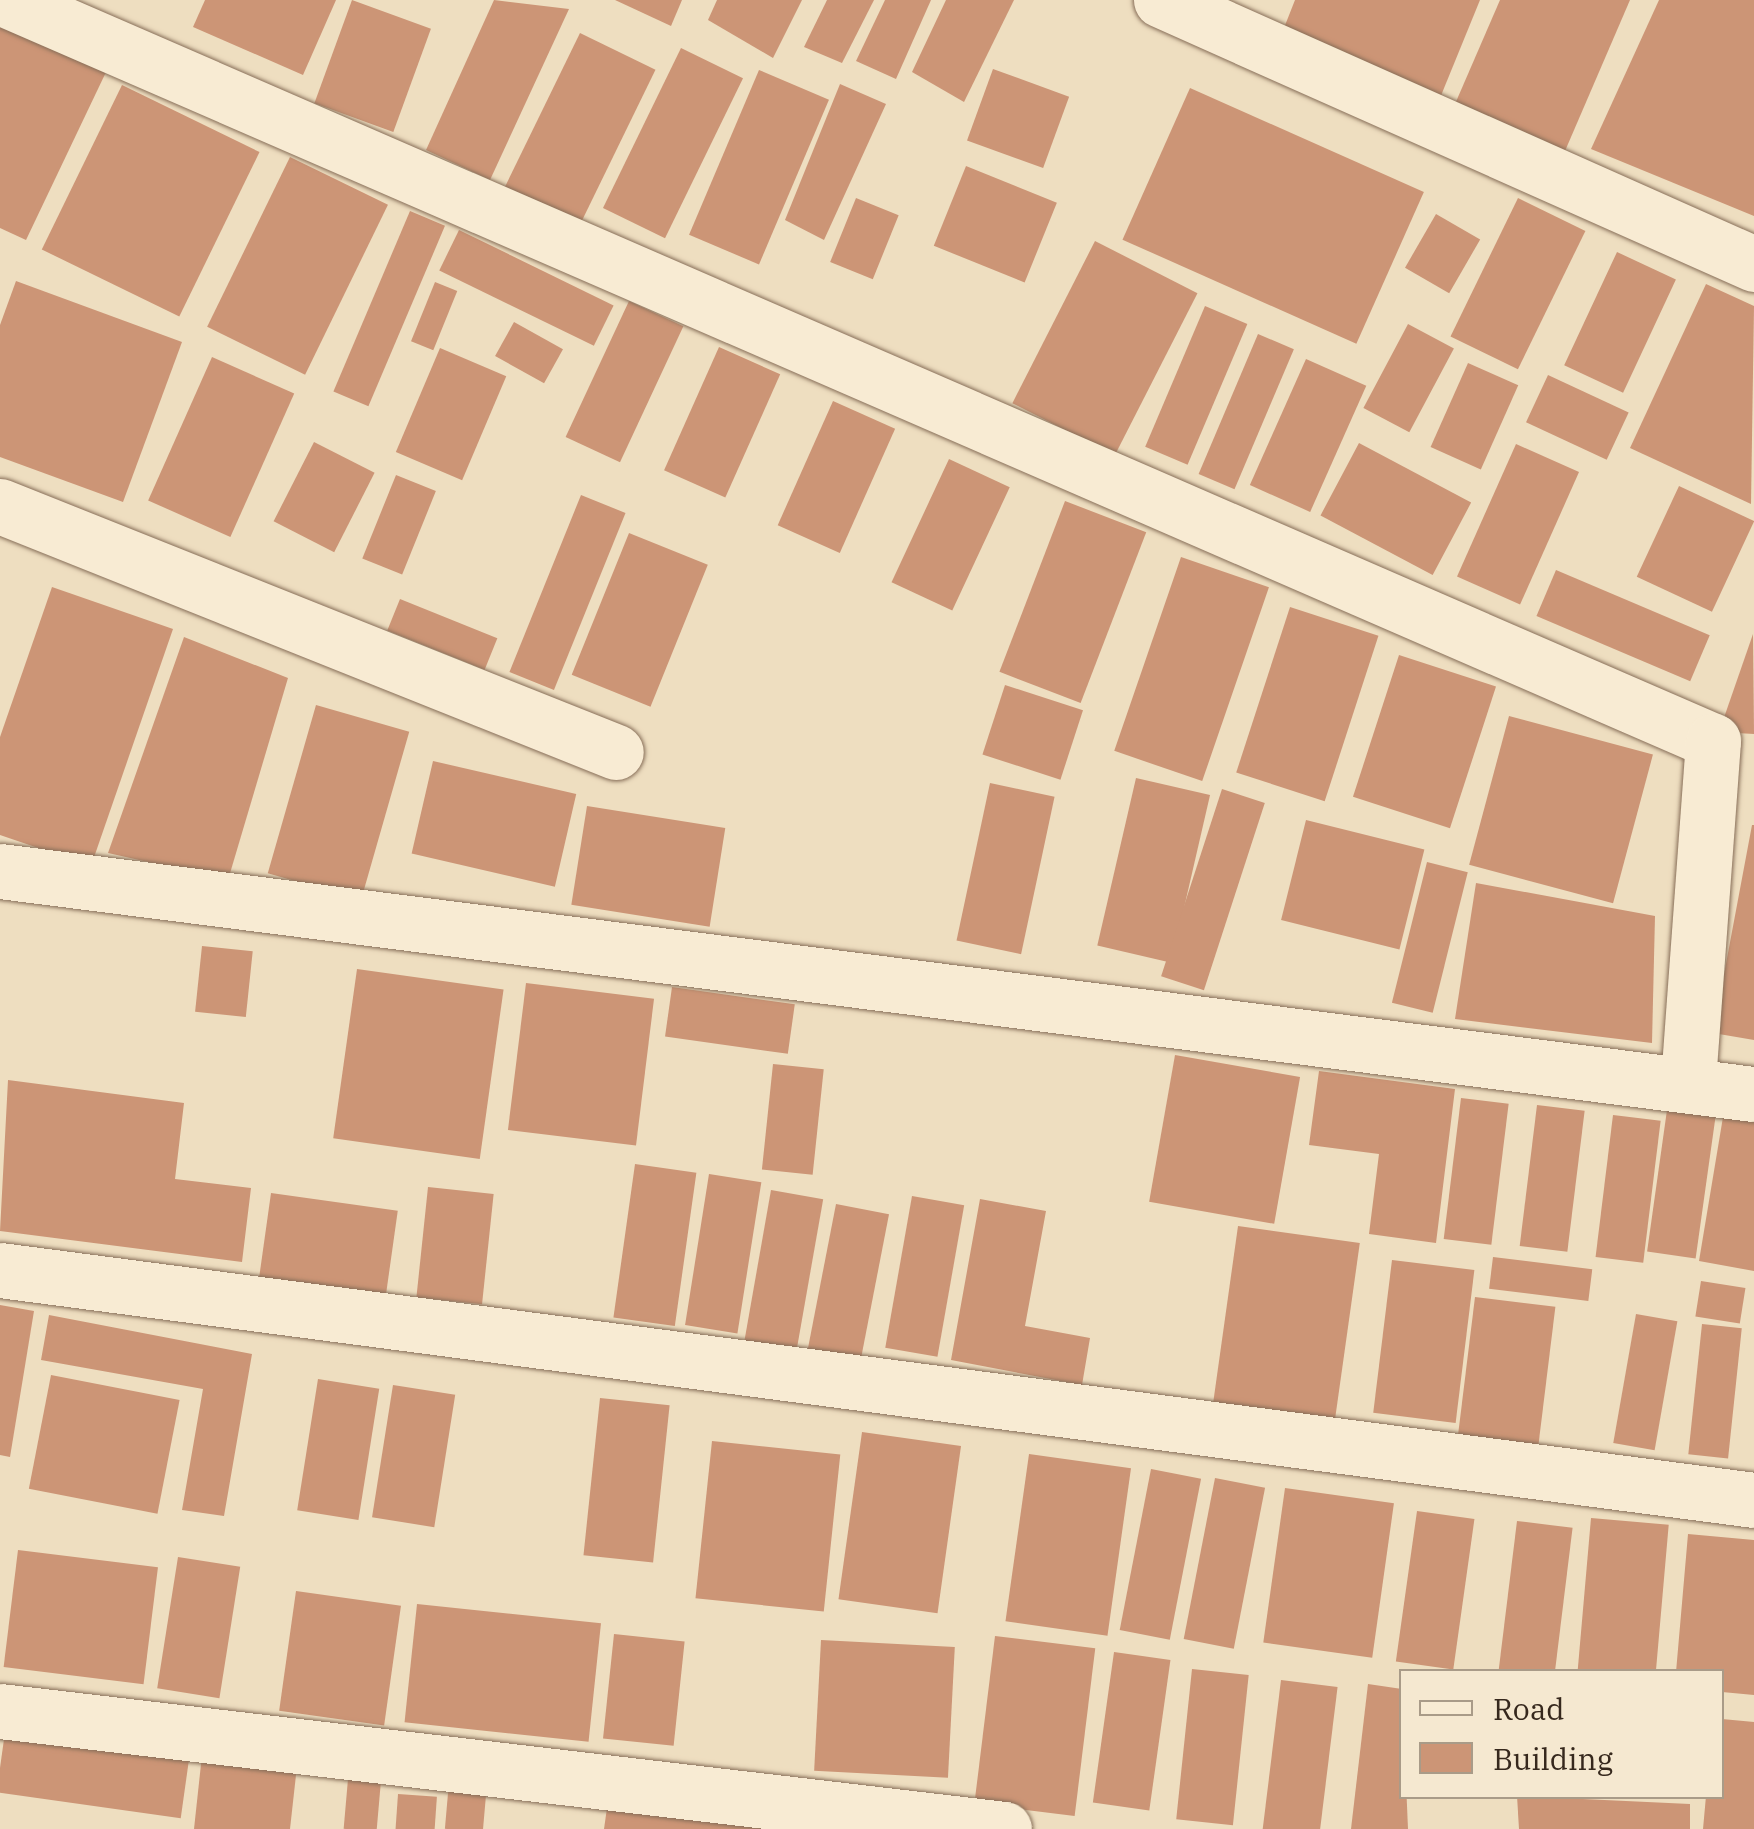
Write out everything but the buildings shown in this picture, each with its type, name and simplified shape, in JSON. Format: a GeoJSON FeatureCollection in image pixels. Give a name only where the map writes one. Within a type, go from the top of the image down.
{"type":"FeatureCollection","features":[{"type":"Feature","properties":{"kind":"street"},"geometry":{"type":"LineString","coordinates":[[7,0],[1713,741],[1688,1084]]}},
{"type":"Feature","properties":{"kind":"street"},"geometry":{"type":"LineString","coordinates":[[1160,0],[1754,264]]}},
{"type":"Feature","properties":{"kind":"street"},"geometry":{"type":"LineString","coordinates":[[0,506],[616,752]]}},
{"type":"Feature","properties":{"kind":"street"},"geometry":{"type":"LineString","coordinates":[[0,871],[1754,1094]]}},
{"type":"Feature","properties":{"kind":"street"},"geometry":{"type":"LineString","coordinates":[[0,1270],[1754,1500]]}},
{"type":"Feature","properties":{"kind":"street"},"geometry":{"type":"LineString","coordinates":[[0,1710],[1004,1829]]}}]}
